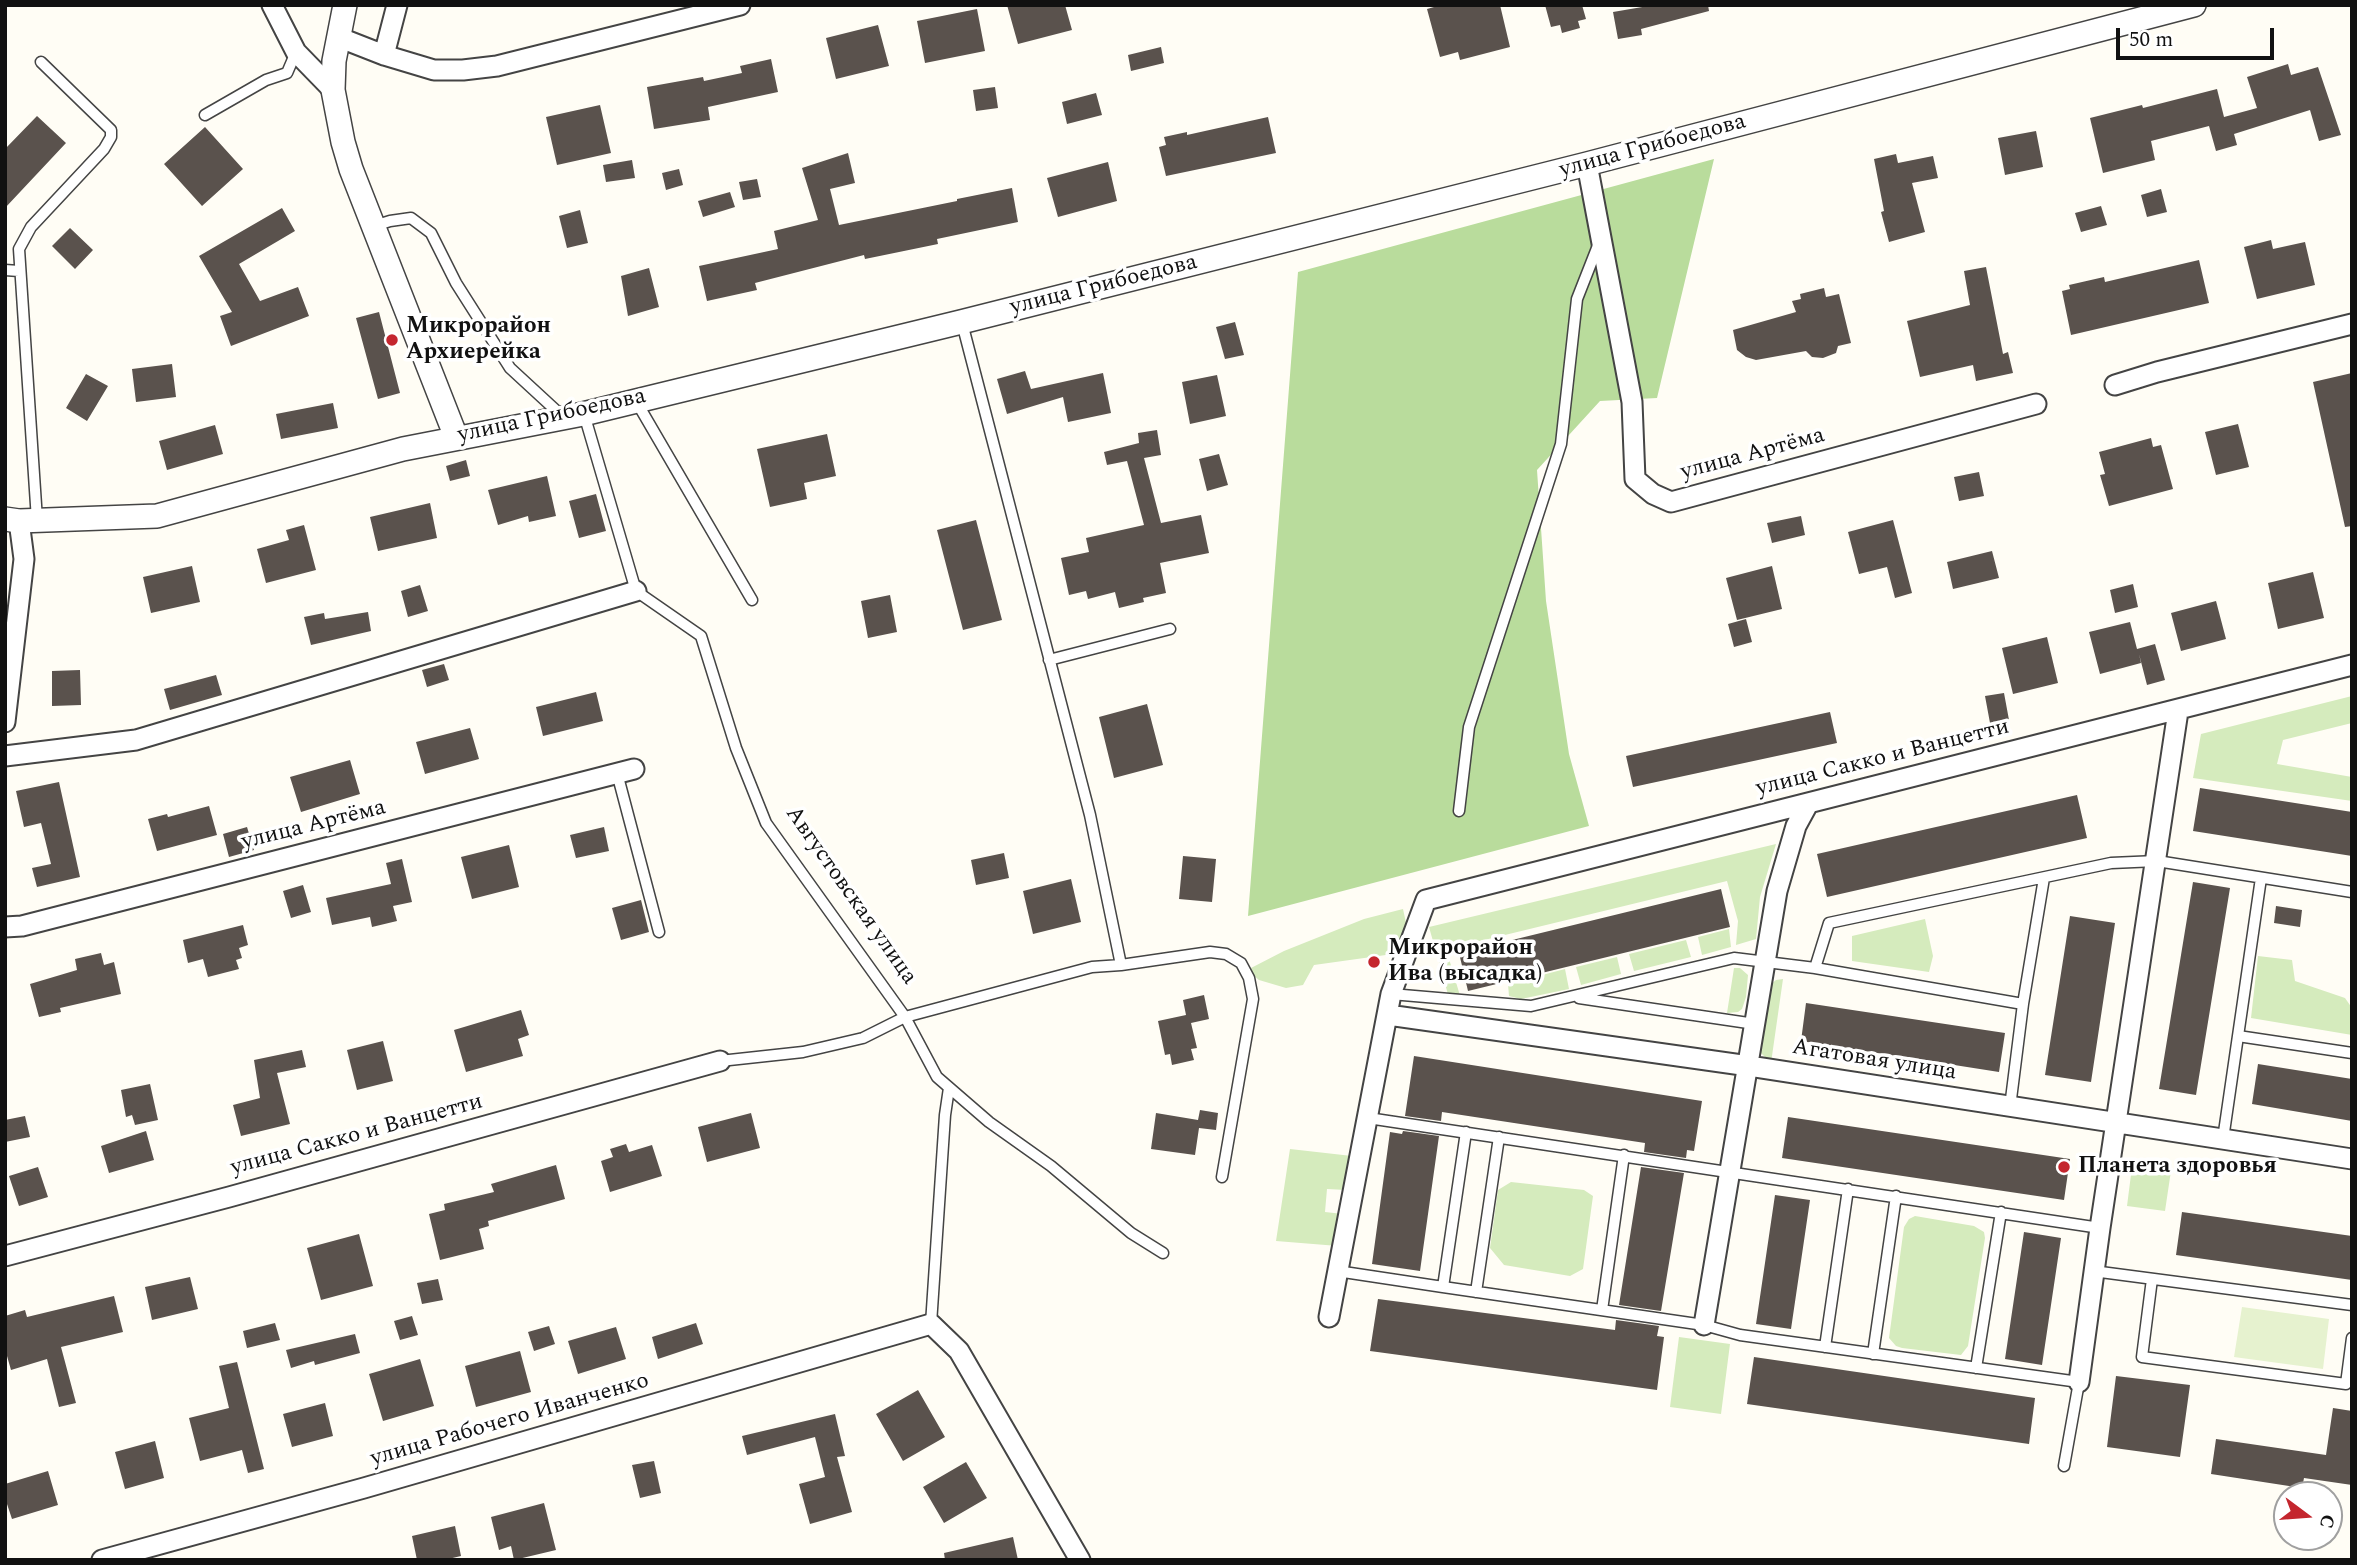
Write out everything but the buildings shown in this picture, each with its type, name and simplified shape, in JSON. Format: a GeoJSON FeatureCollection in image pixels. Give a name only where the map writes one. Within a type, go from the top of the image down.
{"type":"FeatureCollection","features":[{"type":"Feature","properties":{"kind":"street"},"geometry":{"type":"LineString","coordinates":[[272,5],[296,52],[333,90]]}},
{"type":"Feature","properties":{"kind":"street"},"geometry":{"type":"LineString","coordinates":[[345,5],[338,37],[333,90],[337,117],[351,169],[456,437]]}},
{"type":"Feature","properties":{"kind":"street"},"geometry":{"type":"LineString","coordinates":[[384,55],[397,5]]}},
{"type":"Feature","properties":{"kind":"street"},"geometry":{"type":"LineString","coordinates":[[338,37],[434,70],[463,71],[497,66],[740,5]]}},
{"type":"Feature","properties":{"kind":"street","name":"улица Грибоедова"},"geometry":{"type":"LineString","coordinates":[[20,520],[157,516],[403,449],[574,415],[961,322],[1587,164],[2194,5]]}},
{"type":"Feature","properties":{"kind":"street","name":"улица Артёма"},"geometry":{"type":"LineString","coordinates":[[1587,164],[1632,402],[1635,479],[1653,494],[1671,502],[2036,404]]}},
{"type":"Feature","properties":{"kind":"street"},"geometry":{"type":"LineString","coordinates":[[2115,385],[2352,324]]}},
{"type":"Feature","properties":{"kind":"street"},"geometry":{"type":"LineString","coordinates":[[5,722],[24,559],[20,520]]}},
{"type":"Feature","properties":{"kind":"street"},"geometry":{"type":"LineString","coordinates":[[5,756],[136,740],[636,591]]}},
{"type":"Feature","properties":{"kind":"street","name":"улица Сакко и Ванцетти"},"geometry":{"type":"LineString","coordinates":[[1391,994],[1426,900],[2352,666]]}},
{"type":"Feature","properties":{"kind":"street"},"geometry":{"type":"LineString","coordinates":[[2079,1382],[2099,1227],[2178,711]]}},
{"type":"Feature","properties":{"kind":"street","name":"улица Артёма"},"geometry":{"type":"LineString","coordinates":[[5,927],[22,926],[625,771]]}},
{"type":"Feature","properties":{"kind":"street"},"geometry":{"type":"LineString","coordinates":[[1704,1325],[1777,891],[1796,826],[1808,804]]}},
{"type":"Feature","properties":{"kind":"street"},"geometry":{"type":"LineString","coordinates":[[1329,1317],[1391,994]]}},
{"type":"Feature","properties":{"kind":"street","name":"Агатовая улица"},"geometry":{"type":"LineString","coordinates":[[1388,1015],[1749,1066],[2352,1158]]}},
{"type":"Feature","properties":{"kind":"street","name":"улица Сакко и Ванцетти"},"geometry":{"type":"LineString","coordinates":[[5,1256],[720,1061]]}},
{"type":"Feature","properties":{"kind":"street"},"geometry":{"type":"LineString","coordinates":[[931,1324],[960,1351],[1080,1560]]}},
{"type":"Feature","properties":{"kind":"street","name":"улица Рабочего Иванченко"},"geometry":{"type":"LineString","coordinates":[[102,1560],[364,1488],[931,1324]]}},
{"type":"Feature","properties":{"kind":"lane"},"geometry":{"type":"LineString","coordinates":[[205,115],[266,80],[287,73],[296,52]]}},
{"type":"Feature","properties":{"kind":"lane"},"geometry":{"type":"LineString","coordinates":[[20,520],[19,249],[23,237],[104,149],[111,137],[111,130],[106,122],[41,62]]}},
{"type":"Feature","properties":{"kind":"lane"},"geometry":{"type":"LineString","coordinates":[[373,226],[390,220],[411,218],[431,233],[456,283],[510,368],[574,415],[636,591]]}},
{"type":"Feature","properties":{"kind":"lane"},"geometry":{"type":"LineString","coordinates":[[1459,811],[1469,727],[1561,444],[1577,299],[1600,240]]}},
{"type":"Feature","properties":{"kind":"lane"},"geometry":{"type":"LineString","coordinates":[[5,270],[19,271]]}},
{"type":"Feature","properties":{"kind":"lane"},"geometry":{"type":"LineString","coordinates":[[961,322],[1090,815],[1121,965]]}},
{"type":"Feature","properties":{"kind":"lane"},"geometry":{"type":"LineString","coordinates":[[635,401],[752,600]]}},
{"type":"Feature","properties":{"kind":"lane","name":"Августовская улица"},"geometry":{"type":"LineString","coordinates":[[636,591],[701,636],[736,748],[766,822],[905,1017],[937,1077],[989,1122],[1051,1166],[1131,1233],[1163,1253]]}},
{"type":"Feature","properties":{"kind":"lane"},"geometry":{"type":"LineString","coordinates":[[1049,660],[1170,629]]}},
{"type":"Feature","properties":{"kind":"lane"},"geometry":{"type":"LineString","coordinates":[[625,771],[659,932]]}},
{"type":"Feature","properties":{"kind":"lane"},"geometry":{"type":"LineString","coordinates":[[1815,968],[1829,923],[2111,863],[2157,861],[2352,892]]}},
{"type":"Feature","properties":{"kind":"lane"},"geometry":{"type":"LineString","coordinates":[[2010,1107],[2023,1004],[2044,878]]}},
{"type":"Feature","properties":{"kind":"lane"},"geometry":{"type":"LineString","coordinates":[[2223,1139],[2261,878]]}},
{"type":"Feature","properties":{"kind":"lane"},"geometry":{"type":"LineString","coordinates":[[720,1061],[803,1052],[863,1038],[905,1017],[1092,967],[1210,952],[1226,954],[1241,963],[1249,978],[1253,999],[1222,1177]]}},
{"type":"Feature","properties":{"kind":"lane"},"geometry":{"type":"LineString","coordinates":[[1391,994],[1531,1006],[1734,958],[1815,968],[2023,1004]]}},
{"type":"Feature","properties":{"kind":"lane"},"geometry":{"type":"LineString","coordinates":[[1571,997],[1755,1024]]}},
{"type":"Feature","properties":{"kind":"lane"},"geometry":{"type":"LineString","coordinates":[[2238,1036],[2352,1053]]}},
{"type":"Feature","properties":{"kind":"lane"},"geometry":{"type":"LineString","coordinates":[[931,1324],[949,1088]]}},
{"type":"Feature","properties":{"kind":"lane"},"geometry":{"type":"LineString","coordinates":[[1368,1118],[2099,1227]]}},
{"type":"Feature","properties":{"kind":"lane"},"geometry":{"type":"LineString","coordinates":[[1443,1287],[1466,1132]]}},
{"type":"Feature","properties":{"kind":"lane"},"geometry":{"type":"LineString","coordinates":[[1476,1292],[1499,1137]]}},
{"type":"Feature","properties":{"kind":"lane"},"geometry":{"type":"LineString","coordinates":[[1602,1310],[1625,1155]]}},
{"type":"Feature","properties":{"kind":"lane"},"geometry":{"type":"LineString","coordinates":[[1825,1347],[1848,1189]]}},
{"type":"Feature","properties":{"kind":"lane"},"geometry":{"type":"LineString","coordinates":[[1873,1354],[1896,1196]]}},
{"type":"Feature","properties":{"kind":"lane"},"geometry":{"type":"LineString","coordinates":[[1976,1368],[2001,1212]]}},
{"type":"Feature","properties":{"kind":"lane"},"geometry":{"type":"LineString","coordinates":[[1337,1271],[1704,1325],[1740,1335],[2079,1382],[2064,1466]]}},
{"type":"Feature","properties":{"kind":"lane"},"geometry":{"type":"LineString","coordinates":[[2093,1271],[2352,1305]]}},
{"type":"Feature","properties":{"kind":"lane"},"geometry":{"type":"LineString","coordinates":[[2152,1279],[2142,1357],[2346,1384],[2352,1338]]}},
{"type":"Feature","properties":{"kind":"green space"},"geometry":{"type":"Polygon","coordinates":[[[1714,159],[1657,398],[1600,401],[1537,470],[1546,601],[1569,754],[1589,826],[1248,916],[1298,272],[1714,159]]]}},
{"type":"Feature","properties":{"kind":"green space"},"geometry":{"type":"Polygon","coordinates":[[[2352,696],[2352,723],[2283,740],[2277,764],[2352,777],[2352,801],[2193,778],[2201,734],[2352,696]]]}},
{"type":"Feature","properties":{"kind":"green space"},"geometry":{"type":"Polygon","coordinates":[[[1776,844],[1760,897],[1756,939],[1736,945],[1738,921],[1727,881],[1472,943],[1447,952],[1461,999],[1449,998],[1429,927],[1776,844]]]}},
{"type":"Feature","properties":{"kind":"green space"},"geometry":{"type":"Polygon","coordinates":[[[1403,909],[1408,932],[1400,953],[1314,965],[1303,985],[1286,988],[1259,980],[1253,975],[1251,968],[1284,951],[1364,919],[1403,909]]]}},
{"type":"Feature","properties":{"kind":"green space"},"geometry":{"type":"Polygon","coordinates":[[[1925,919],[1933,956],[1929,972],[1852,961],[1852,936],[1925,919]]]}},
{"type":"Feature","properties":{"kind":"green space"},"geometry":{"type":"Polygon","coordinates":[[[1729,929],[1731,947],[1702,955],[1698,937],[1729,929]]]}},
{"type":"Feature","properties":{"kind":"green space"},"geometry":{"type":"Polygon","coordinates":[[[1686,940],[1691,957],[1634,971],[1629,954],[1686,940]]]}},
{"type":"Feature","properties":{"kind":"green space"},"geometry":{"type":"Polygon","coordinates":[[[2258,956],[2292,960],[2295,981],[2345,998],[2352,1008],[2352,1035],[2251,1018],[2258,956]]]}},
{"type":"Feature","properties":{"kind":"green space"},"geometry":{"type":"Polygon","coordinates":[[[1617,957],[1621,974],[1581,985],[1576,967],[1617,957]]]}},
{"type":"Feature","properties":{"kind":"green space"},"geometry":{"type":"Polygon","coordinates":[[[1734,968],[1740,968],[1748,975],[1746,997],[1742,1009],[1727,1013],[1734,968]]]}},
{"type":"Feature","properties":{"kind":"green space"},"geometry":{"type":"Polygon","coordinates":[[[1565,969],[1569,989],[1521,999],[1509,996],[1508,984],[1565,969]]]}},
{"type":"Feature","properties":{"kind":"green space"},"geometry":{"type":"Polygon","coordinates":[[[1783,979],[1771,1063],[1760,1052],[1770,985],[1783,979]]]}},
{"type":"Feature","properties":{"kind":"green space"},"geometry":{"type":"Polygon","coordinates":[[[1290,1149],[1352,1156],[1346,1190],[1327,1189],[1325,1212],[1343,1214],[1338,1246],[1276,1241],[1290,1149]]]}},
{"type":"Feature","properties":{"kind":"green space"},"geometry":{"type":"Polygon","coordinates":[[[2133,1159],[2172,1164],[2165,1211],[2127,1206],[2133,1159]]]}},
{"type":"Feature","properties":{"kind":"green space"},"geometry":{"type":"Polygon","coordinates":[[[1511,1182],[1584,1190],[1593,1196],[1583,1269],[1570,1276],[1504,1265],[1490,1248],[1498,1190],[1511,1182]]]}},
{"type":"Feature","properties":{"kind":"green space"},"geometry":{"type":"Polygon","coordinates":[[[1915,1216],[1974,1226],[1984,1232],[1968,1346],[1961,1355],[1902,1348],[1889,1338],[1904,1227],[1909,1219],[1915,1216]]]}},
{"type":"Feature","properties":{"kind":"green space"},"geometry":{"type":"Polygon","coordinates":[[[2242,1307],[2329,1319],[2323,1369],[2234,1357],[2242,1307]]]}},
{"type":"Feature","properties":{"kind":"green space"},"geometry":{"type":"Polygon","coordinates":[[[1679,1337],[1730,1344],[1721,1414],[1670,1407],[1679,1337]]]}},
{"type":"Feature","properties":{"kind":"place","name":"Микрорайон Архиерейка"},"geometry":{"type":"Point","coordinates":[392,340]}},
{"type":"Feature","properties":{"kind":"place","name":"Микрорайон Ива (высадка)"},"geometry":{"type":"Point","coordinates":[1374,962]}},
{"type":"Feature","properties":{"kind":"place","name":"Планета здоровья"},"geometry":{"type":"Point","coordinates":[2064,1167]}}]}
